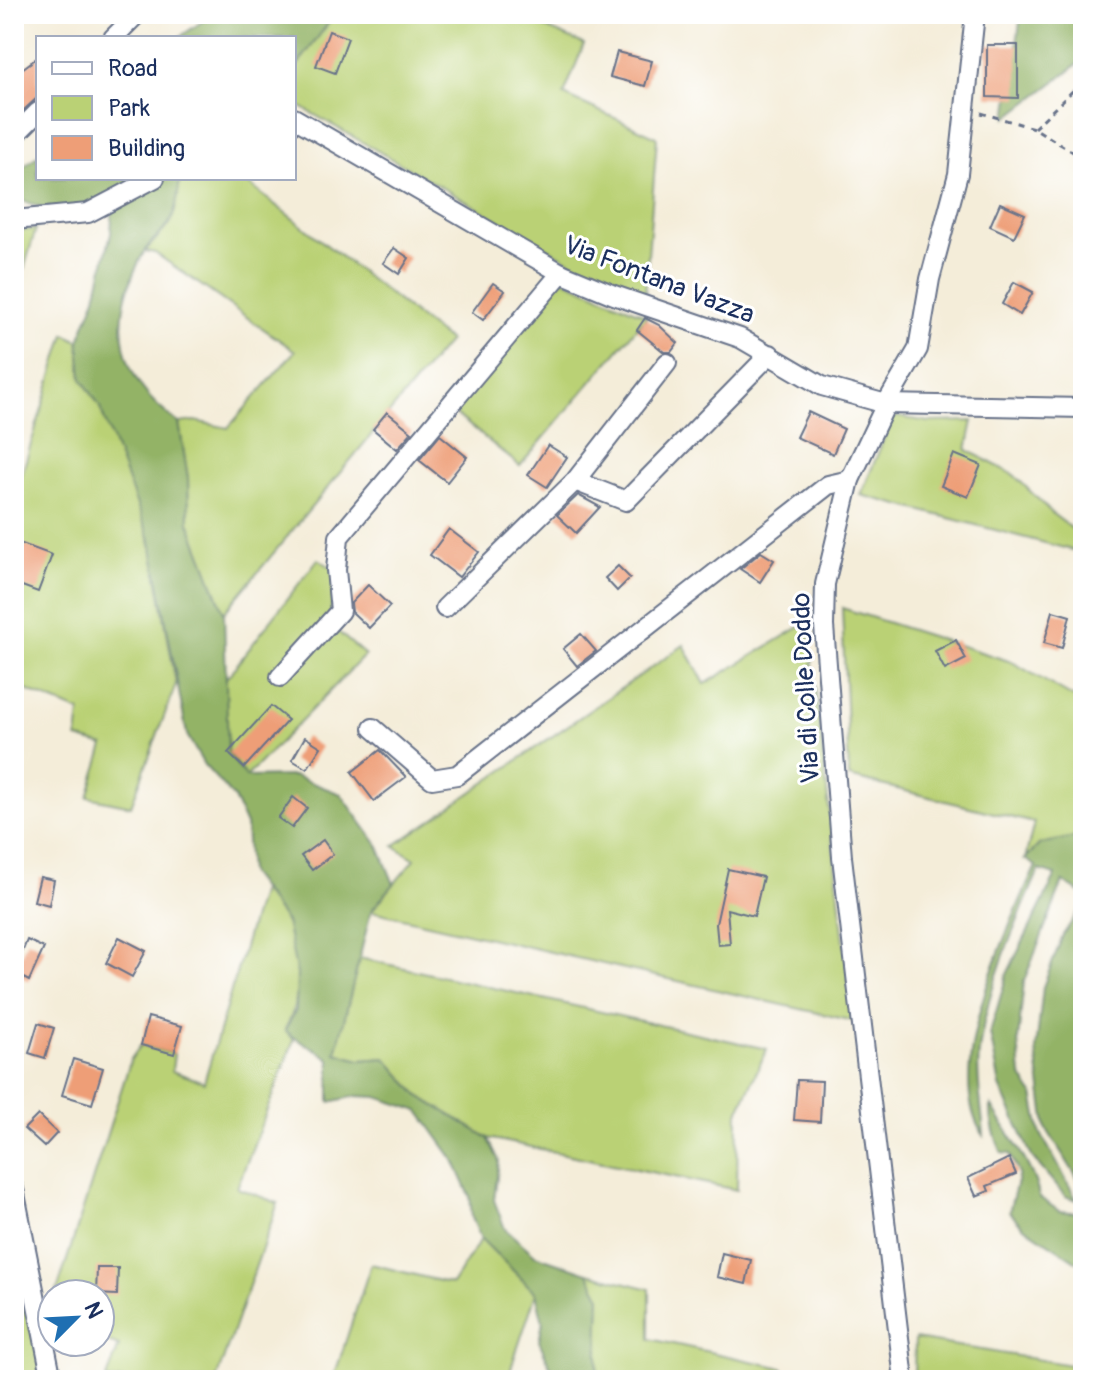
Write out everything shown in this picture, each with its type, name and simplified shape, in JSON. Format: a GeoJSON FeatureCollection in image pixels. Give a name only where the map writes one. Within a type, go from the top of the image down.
{"type":"FeatureCollection","features":[{"type":"Feature","properties":{"kind":"street"},"geometry":{"type":"LineString","coordinates":[[115,36],[137,14]]}},
{"type":"Feature","properties":{"kind":"street","name":"Via di Colle Doddo"},"geometry":{"type":"LineString","coordinates":[[904,1380],[842,857],[824,626],[825,584],[850,480],[886,404],[918,349],[930,279],[958,174],[975,14]]}},
{"type":"Feature","properties":{"kind":"street"},"geometry":{"type":"LineString","coordinates":[[14,136],[36,114]]}},
{"type":"Feature","properties":{"kind":"street","name":"Via Fontana Vazza"},"geometry":{"type":"LineString","coordinates":[[296,119],[561,273],[740,338],[822,386],[886,404],[1083,408]]}},
{"type":"Feature","properties":{"kind":"street"},"geometry":{"type":"LineString","coordinates":[[14,220],[88,213],[151,180]]}},
{"type":"Feature","properties":{"kind":"street"},"geometry":{"type":"LineString","coordinates":[[280,677],[340,611],[336,570],[339,537],[561,273]]}},
{"type":"Feature","properties":{"kind":"street"},"geometry":{"type":"LineString","coordinates":[[575,481],[626,501],[770,354]]}},
{"type":"Feature","properties":{"kind":"street"},"geometry":{"type":"LineString","coordinates":[[445,608],[575,481],[667,363]]}},
{"type":"Feature","properties":{"kind":"street"},"geometry":{"type":"LineString","coordinates":[[373,728],[432,779],[457,775],[828,485],[850,480]]}},
{"type":"Feature","properties":{"kind":"street"},"geometry":{"type":"LineString","coordinates":[[14,1189],[52,1380]]}},
{"type":"Feature","properties":{"kind":"path"},"geometry":{"type":"LineString","coordinates":[[1034,128],[1083,81]]}},
{"type":"Feature","properties":{"kind":"path"},"geometry":{"type":"LineString","coordinates":[[966,108],[1034,128],[1083,158]]}},
{"type":"Feature","properties":{"kind":"green space"},"geometry":{"type":"Polygon","coordinates":[[[213,14],[335,14],[296,67],[296,36],[181,36],[213,14]]]}},
{"type":"Feature","properties":{"kind":"green space"},"geometry":{"type":"Polygon","coordinates":[[[335,14],[528,14],[528,20],[584,44],[564,95],[657,137],[645,295],[584,269],[296,104],[296,67],[335,14]]]}},
{"type":"Feature","properties":{"kind":"green space"},"geometry":{"type":"Polygon","coordinates":[[[1021,14],[1083,14],[1083,60],[1007,118],[1021,14]]]}},
{"type":"Feature","properties":{"kind":"green space"},"geometry":{"type":"Polygon","coordinates":[[[36,157],[36,180],[180,180],[171,220],[146,248],[133,276],[122,323],[130,367],[141,387],[179,423],[188,478],[189,522],[224,613],[228,753],[246,777],[294,776],[341,794],[378,845],[394,884],[371,911],[336,1053],[360,1060],[386,1058],[419,1096],[488,1138],[499,1161],[494,1200],[505,1229],[535,1255],[588,1273],[600,1295],[597,1380],[556,1380],[539,1341],[543,1322],[536,1293],[481,1239],[472,1218],[470,1196],[454,1160],[419,1111],[377,1097],[356,1096],[330,1102],[330,1059],[285,1030],[296,1010],[297,974],[286,922],[249,873],[246,825],[234,798],[204,765],[187,735],[151,542],[99,405],[82,379],[79,341],[96,297],[111,233],[113,201],[56,212],[14,198],[14,175],[36,157]]]}},
{"type":"Feature","properties":{"kind":"green space"},"geometry":{"type":"Polygon","coordinates":[[[180,180],[244,180],[449,341],[224,613],[189,522],[188,478],[179,423],[195,421],[228,428],[295,351],[155,253],[145,251],[170,224],[180,180]]]}},
{"type":"Feature","properties":{"kind":"green space"},"geometry":{"type":"Polygon","coordinates":[[[36,229],[14,302],[14,231],[36,229]]]}},
{"type":"Feature","properties":{"kind":"green space"},"geometry":{"type":"Polygon","coordinates":[[[558,277],[647,316],[520,466],[448,408],[558,277]]]}},
{"type":"Feature","properties":{"kind":"green space"},"geometry":{"type":"Polygon","coordinates":[[[65,334],[79,341],[82,379],[99,405],[135,492],[152,547],[176,684],[131,806],[88,797],[104,746],[77,738],[80,712],[14,685],[14,499],[65,334]]]}},
{"type":"Feature","properties":{"kind":"green space"},"geometry":{"type":"Polygon","coordinates":[[[893,416],[930,422],[973,421],[967,450],[1014,475],[1054,515],[1083,537],[1083,553],[861,495],[893,416]]]}},
{"type":"Feature","properties":{"kind":"green space"},"geometry":{"type":"Polygon","coordinates":[[[318,559],[336,570],[329,624],[365,655],[246,777],[228,753],[225,680],[318,559]]]}},
{"type":"Feature","properties":{"kind":"green space"},"geometry":{"type":"Polygon","coordinates":[[[842,608],[1012,662],[1083,703],[1083,837],[1040,844],[1025,859],[1034,823],[849,777],[842,608]]]}},
{"type":"Feature","properties":{"kind":"green space"},"geometry":{"type":"Polygon","coordinates":[[[808,622],[853,1021],[371,911],[415,859],[394,846],[684,645],[705,684],[808,622]]]}},
{"type":"Feature","properties":{"kind":"green space"},"geometry":{"type":"Polygon","coordinates":[[[1083,837],[1083,894],[1063,882],[1024,981],[1018,1040],[1021,1075],[1033,1094],[1040,1132],[1077,1200],[1065,1196],[1032,1157],[1000,1086],[990,1033],[1007,974],[1056,875],[1039,870],[1004,955],[990,999],[979,1055],[984,1136],[972,1109],[969,1077],[973,1040],[995,962],[1036,866],[1025,859],[1040,844],[1083,837]]]}},
{"type":"Feature","properties":{"kind":"green space"},"geometry":{"type":"Polygon","coordinates":[[[261,890],[284,920],[295,946],[297,990],[291,1018],[285,1029],[294,1040],[237,1188],[278,1203],[216,1380],[106,1380],[119,1346],[116,1345],[116,1278],[61,1278],[131,1059],[141,1045],[174,1054],[172,1071],[204,1082],[261,890]]]}},
{"type":"Feature","properties":{"kind":"green space"},"geometry":{"type":"Polygon","coordinates":[[[1083,905],[1083,1187],[1046,1128],[1036,1050],[1043,987],[1063,935],[1083,905]]]}},
{"type":"Feature","properties":{"kind":"green space"},"geometry":{"type":"Polygon","coordinates":[[[359,958],[767,1049],[738,1113],[737,1190],[488,1138],[419,1096],[386,1058],[360,1060],[336,1053],[359,958]]]}},
{"type":"Feature","properties":{"kind":"green space"},"geometry":{"type":"Polygon","coordinates":[[[991,1105],[1026,1163],[1039,1197],[1059,1211],[1083,1213],[1083,1266],[1024,1227],[1009,1212],[1019,1174],[1010,1154],[1002,1153],[999,1147],[991,1105]]]}},
{"type":"Feature","properties":{"kind":"green space"},"geometry":{"type":"Polygon","coordinates":[[[14,1236],[36,1342],[36,1358],[39,1358],[44,1380],[14,1380],[14,1236]]]}},
{"type":"Feature","properties":{"kind":"green space"},"geometry":{"type":"Polygon","coordinates":[[[481,1239],[536,1293],[507,1380],[333,1380],[371,1264],[452,1284],[481,1239]]]}},
{"type":"Feature","properties":{"kind":"green space"},"geometry":{"type":"Polygon","coordinates":[[[588,1273],[650,1289],[650,1339],[783,1368],[782,1380],[597,1380],[600,1296],[588,1273]]]}},
{"type":"Feature","properties":{"kind":"green space"},"geometry":{"type":"Polygon","coordinates":[[[915,1339],[1083,1367],[1083,1380],[914,1380],[915,1339]]]}},
{"type":"Feature","properties":{"kind":"building"},"geometry":{"type":"Polygon","coordinates":[[[329,31],[348,38],[335,73],[316,66],[329,31]]]}},
{"type":"Feature","properties":{"kind":"building"},"geometry":{"type":"Polygon","coordinates":[[[987,45],[1018,45],[1018,98],[987,97],[987,45]]]}},
{"type":"Feature","properties":{"kind":"building"},"geometry":{"type":"Polygon","coordinates":[[[617,52],[652,61],[645,86],[610,77],[617,52]]]}},
{"type":"Feature","properties":{"kind":"building"},"geometry":{"type":"Polygon","coordinates":[[[36,58],[36,99],[14,119],[14,107],[22,96],[14,89],[14,75],[36,58]]]}},
{"type":"Feature","properties":{"kind":"building"},"geometry":{"type":"Polygon","coordinates":[[[1000,203],[1025,214],[1014,237],[990,226],[1000,203]]]}},
{"type":"Feature","properties":{"kind":"building"},"geometry":{"type":"Polygon","coordinates":[[[394,248],[409,258],[399,274],[383,263],[394,248]]]}},
{"type":"Feature","properties":{"kind":"building"},"geometry":{"type":"Polygon","coordinates":[[[1014,282],[1033,292],[1020,315],[1002,304],[1014,282]]]}},
{"type":"Feature","properties":{"kind":"building"},"geometry":{"type":"Polygon","coordinates":[[[493,283],[505,291],[483,320],[472,312],[493,283]]]}},
{"type":"Feature","properties":{"kind":"building"},"geometry":{"type":"Polygon","coordinates":[[[645,318],[659,325],[678,343],[671,352],[664,352],[637,330],[645,318]]]}},
{"type":"Feature","properties":{"kind":"building"},"geometry":{"type":"Polygon","coordinates":[[[387,412],[412,432],[397,449],[373,429],[387,412]]]}},
{"type":"Feature","properties":{"kind":"building"},"geometry":{"type":"Polygon","coordinates":[[[808,412],[844,429],[833,454],[796,437],[808,412]]]}},
{"type":"Feature","properties":{"kind":"building"},"geometry":{"type":"Polygon","coordinates":[[[440,435],[467,457],[447,482],[419,460],[440,435]]]}},
{"type":"Feature","properties":{"kind":"building"},"geometry":{"type":"Polygon","coordinates":[[[548,445],[567,457],[547,487],[528,475],[548,445]]]}},
{"type":"Feature","properties":{"kind":"building"},"geometry":{"type":"Polygon","coordinates":[[[954,454],[981,465],[968,497],[941,486],[954,454]]]}},
{"type":"Feature","properties":{"kind":"building"},"geometry":{"type":"Polygon","coordinates":[[[578,495],[600,507],[576,533],[557,515],[578,495]]]}},
{"type":"Feature","properties":{"kind":"building"},"geometry":{"type":"Polygon","coordinates":[[[449,529],[479,552],[459,577],[430,555],[449,529]]]}},
{"type":"Feature","properties":{"kind":"building"},"geometry":{"type":"Polygon","coordinates":[[[14,541],[52,555],[38,592],[14,583],[14,541]]]}},
{"type":"Feature","properties":{"kind":"building"},"geometry":{"type":"Polygon","coordinates":[[[761,552],[774,560],[760,582],[740,569],[761,552]]]}},
{"type":"Feature","properties":{"kind":"building"},"geometry":{"type":"Polygon","coordinates":[[[618,566],[630,578],[617,591],[605,578],[618,566]]]}},
{"type":"Feature","properties":{"kind":"building"},"geometry":{"type":"Polygon","coordinates":[[[368,585],[390,606],[369,628],[352,612],[351,603],[368,585]]]}},
{"type":"Feature","properties":{"kind":"building"},"geometry":{"type":"Polygon","coordinates":[[[1053,611],[1070,616],[1062,648],[1044,643],[1053,611]]]}},
{"type":"Feature","properties":{"kind":"building"},"geometry":{"type":"Polygon","coordinates":[[[581,634],[596,651],[577,666],[563,649],[581,634]]]}},
{"type":"Feature","properties":{"kind":"building"},"geometry":{"type":"Polygon","coordinates":[[[956,640],[966,659],[945,670],[935,651],[956,640]]]}},
{"type":"Feature","properties":{"kind":"building"},"geometry":{"type":"Polygon","coordinates":[[[271,706],[288,720],[244,768],[228,753],[271,706]]]}},
{"type":"Feature","properties":{"kind":"building"},"geometry":{"type":"Polygon","coordinates":[[[305,737],[321,747],[307,769],[292,760],[305,737]]]}},
{"type":"Feature","properties":{"kind":"building"},"geometry":{"type":"Polygon","coordinates":[[[380,750],[406,777],[374,801],[352,772],[380,750]]]}},
{"type":"Feature","properties":{"kind":"building"},"geometry":{"type":"Polygon","coordinates":[[[293,797],[307,808],[292,828],[278,818],[293,797]]]}},
{"type":"Feature","properties":{"kind":"building"},"geometry":{"type":"Polygon","coordinates":[[[323,840],[333,854],[312,870],[301,856],[323,840]]]}},
{"type":"Feature","properties":{"kind":"building"},"geometry":{"type":"Polygon","coordinates":[[[728,869],[763,877],[754,916],[727,909],[730,944],[718,945],[716,924],[728,869]]]}},
{"type":"Feature","properties":{"kind":"building"},"geometry":{"type":"Polygon","coordinates":[[[40,877],[54,880],[49,905],[34,901],[40,877]]]}},
{"type":"Feature","properties":{"kind":"building"},"geometry":{"type":"Polygon","coordinates":[[[119,937],[146,951],[132,977],[106,963],[119,937]]]}},
{"type":"Feature","properties":{"kind":"building"},"geometry":{"type":"Polygon","coordinates":[[[27,940],[44,948],[29,981],[14,973],[27,940]]]}},
{"type":"Feature","properties":{"kind":"building"},"geometry":{"type":"Polygon","coordinates":[[[148,1017],[182,1026],[174,1054],[141,1045],[148,1017]]]}},
{"type":"Feature","properties":{"kind":"building"},"geometry":{"type":"Polygon","coordinates":[[[38,1023],[54,1028],[45,1058],[29,1053],[38,1023]]]}},
{"type":"Feature","properties":{"kind":"building"},"geometry":{"type":"Polygon","coordinates":[[[73,1059],[103,1068],[92,1104],[62,1095],[73,1059]]]}},
{"type":"Feature","properties":{"kind":"building"},"geometry":{"type":"Polygon","coordinates":[[[797,1080],[822,1081],[820,1122],[794,1120],[797,1080]]]}},
{"type":"Feature","properties":{"kind":"building"},"geometry":{"type":"Polygon","coordinates":[[[38,1115],[57,1133],[44,1147],[24,1129],[38,1115]]]}},
{"type":"Feature","properties":{"kind":"building"},"geometry":{"type":"Polygon","coordinates":[[[1009,1158],[1016,1174],[987,1186],[989,1191],[976,1196],[968,1178],[1009,1158]]]}},
{"type":"Feature","properties":{"kind":"building"},"geometry":{"type":"Polygon","coordinates":[[[722,1253],[751,1260],[746,1284],[717,1277],[722,1253]]]}},
{"type":"Feature","properties":{"kind":"building"},"geometry":{"type":"Polygon","coordinates":[[[97,1268],[118,1268],[117,1295],[116,1278],[97,1278],[97,1268]]]}}]}
